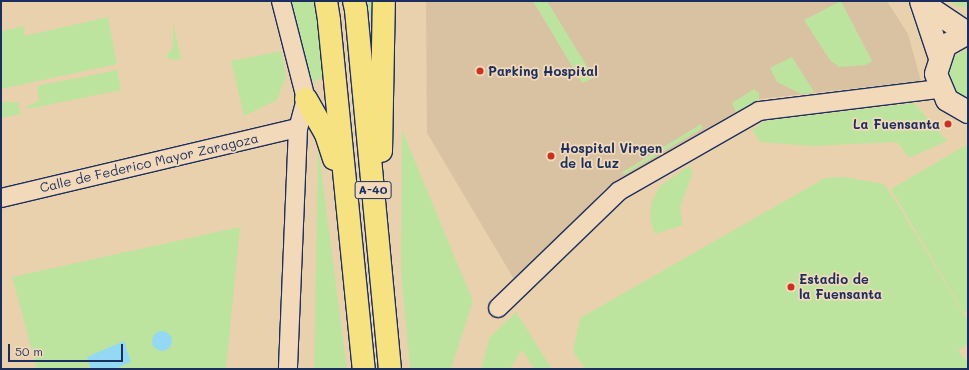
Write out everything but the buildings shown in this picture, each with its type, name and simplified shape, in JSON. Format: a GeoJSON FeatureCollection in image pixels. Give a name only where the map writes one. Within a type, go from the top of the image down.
{"type":"FeatureCollection","features":[{"type":"Feature","properties":{"kind":"main road"},"geometry":{"type":"LineString","coordinates":[[378,240],[384,1]]}},
{"type":"Feature","properties":{"kind":"main road","name":"A-40"},"geometry":{"type":"LineString","coordinates":[[355,6],[390,369]]}},
{"type":"Feature","properties":{"kind":"main road","name":"A-40"},"geometry":{"type":"LineString","coordinates":[[328,11],[364,369]]}},
{"type":"Feature","properties":{"kind":"main road"},"geometry":{"type":"LineString","coordinates":[[306,99],[326,134],[347,204]]}},
{"type":"Feature","properties":{"kind":"street"},"geometry":{"type":"LineString","coordinates":[[281,1],[306,99],[298,128],[288,369]]}},
{"type":"Feature","properties":{"kind":"street"},"geometry":{"type":"LineString","coordinates":[[922,2],[967,33]]}},
{"type":"Feature","properties":{"kind":"street"},"geometry":{"type":"LineString","coordinates":[[922,2],[939,55]]}},
{"type":"Feature","properties":{"kind":"street"},"geometry":{"type":"LineString","coordinates":[[967,33],[948,42],[939,55],[936,69],[939,89],[950,103],[968,112]]}},
{"type":"Feature","properties":{"kind":"street"},"geometry":{"type":"LineString","coordinates":[[498,308],[619,191],[759,111],[939,89]]}},
{"type":"Feature","properties":{"kind":"street","name":"Calle de Federico Mayor Zaragoza"},"geometry":{"type":"LineString","coordinates":[[1,198],[298,128]]}},
{"type":"Feature","properties":{"kind":"shaded area","name":"Hospital Virgen de la Luz"},"geometry":{"type":"Polygon","coordinates":[[[426,1],[887,1],[908,34],[921,81],[759,99],[605,189],[515,281],[427,133],[426,1]]]}},
{"type":"Feature","properties":{"kind":"green space"},"geometry":{"type":"Polygon","coordinates":[[[291,1],[314,1],[325,76],[313,82],[302,58],[291,1]]]}},
{"type":"Feature","properties":{"kind":"green space"},"geometry":{"type":"Polygon","coordinates":[[[368,1],[376,1],[375,54],[368,1]]]}},
{"type":"Feature","properties":{"kind":"green space"},"geometry":{"type":"Polygon","coordinates":[[[533,1],[547,1],[594,78],[582,83],[533,1]]]}},
{"type":"Feature","properties":{"kind":"green space"},"geometry":{"type":"Polygon","coordinates":[[[841,1],[872,61],[866,65],[839,67],[830,60],[804,20],[841,1]]]}},
{"type":"Feature","properties":{"kind":"green space"},"geometry":{"type":"Polygon","coordinates":[[[950,1],[968,1],[968,7],[957,7],[950,1]]]}},
{"type":"Feature","properties":{"kind":"green space"},"geometry":{"type":"Polygon","coordinates":[[[108,17],[117,64],[1,89],[1,31],[25,26],[24,36],[108,17]]]}},
{"type":"Feature","properties":{"kind":"green space"},"geometry":{"type":"Polygon","coordinates":[[[173,22],[181,59],[172,60],[166,57],[173,47],[173,22]]]}},
{"type":"Feature","properties":{"kind":"green space"},"geometry":{"type":"Polygon","coordinates":[[[968,48],[968,100],[956,93],[948,75],[954,57],[968,48]]]}},
{"type":"Feature","properties":{"kind":"green space"},"geometry":{"type":"Polygon","coordinates":[[[281,51],[286,76],[277,100],[244,116],[231,61],[281,51]]]}},
{"type":"Feature","properties":{"kind":"green space"},"geometry":{"type":"Polygon","coordinates":[[[792,57],[814,92],[801,94],[777,82],[770,68],[792,57]]]}},
{"type":"Feature","properties":{"kind":"green space"},"geometry":{"type":"Polygon","coordinates":[[[117,70],[121,90],[28,109],[27,106],[39,101],[37,86],[117,70]]]}},
{"type":"Feature","properties":{"kind":"green space"},"geometry":{"type":"Polygon","coordinates":[[[754,89],[759,93],[759,99],[736,112],[732,103],[754,89]]]}},
{"type":"Feature","properties":{"kind":"green space"},"geometry":{"type":"Polygon","coordinates":[[[1,102],[18,102],[21,114],[1,118],[1,102]]]}},
{"type":"Feature","properties":{"kind":"green space"},"geometry":{"type":"Polygon","coordinates":[[[914,103],[947,141],[909,158],[897,142],[812,146],[760,142],[752,130],[765,121],[914,103]]]}},
{"type":"Feature","properties":{"kind":"green space"},"geometry":{"type":"Polygon","coordinates":[[[701,124],[703,128],[625,174],[621,173],[701,124]]]}},
{"type":"Feature","properties":{"kind":"green space"},"geometry":{"type":"Polygon","coordinates":[[[402,130],[473,301],[451,369],[410,369],[401,271],[402,130]]]}},
{"type":"Feature","properties":{"kind":"green space"},"geometry":{"type":"Polygon","coordinates":[[[968,144],[968,311],[964,313],[891,189],[968,144]]]}},
{"type":"Feature","properties":{"kind":"green space"},"geometry":{"type":"Polygon","coordinates":[[[318,146],[343,339],[347,369],[314,369],[318,146]]]}},
{"type":"Feature","properties":{"kind":"green space"},"geometry":{"type":"Polygon","coordinates":[[[689,166],[693,172],[680,207],[683,225],[655,234],[650,220],[651,203],[660,186],[689,166]]]}},
{"type":"Feature","properties":{"kind":"green space","name":"Estadio de la Fuensanta"},"geometry":{"type":"Polygon","coordinates":[[[844,177],[884,184],[894,198],[968,321],[968,344],[958,351],[967,361],[968,369],[585,369],[573,351],[580,318],[825,178],[844,177]]]}},
{"type":"Feature","properties":{"kind":"green space"},"geometry":{"type":"Polygon","coordinates":[[[240,227],[226,369],[37,369],[12,277],[240,227]]]}},
{"type":"Feature","properties":{"kind":"green space"},"geometry":{"type":"Polygon","coordinates":[[[516,312],[552,369],[534,369],[522,350],[510,369],[481,369],[490,337],[516,312]]]}},
{"type":"Feature","properties":{"kind":"water"},"geometry":{"type":"Polygon","coordinates":[[[162,331],[169,334],[172,341],[169,348],[162,351],[155,348],[152,341],[155,334],[162,331]]]}},
{"type":"Feature","properties":{"kind":"water"},"geometry":{"type":"Polygon","coordinates":[[[124,341],[131,362],[115,369],[91,369],[87,357],[124,341]]]}},
{"type":"Feature","properties":{"kind":"place","name":"Parking Hospital"},"geometry":{"type":"Point","coordinates":[480,71]}},
{"type":"Feature","properties":{"kind":"place","name":"La Fuensanta"},"geometry":{"type":"Point","coordinates":[948,124]}},
{"type":"Feature","properties":{"kind":"place","name":"Hospital Virgen de la Luz"},"geometry":{"type":"Point","coordinates":[551,156]}},
{"type":"Feature","properties":{"kind":"place","name":"Estadio de la Fuensanta"},"geometry":{"type":"Point","coordinates":[791,287]}}]}
